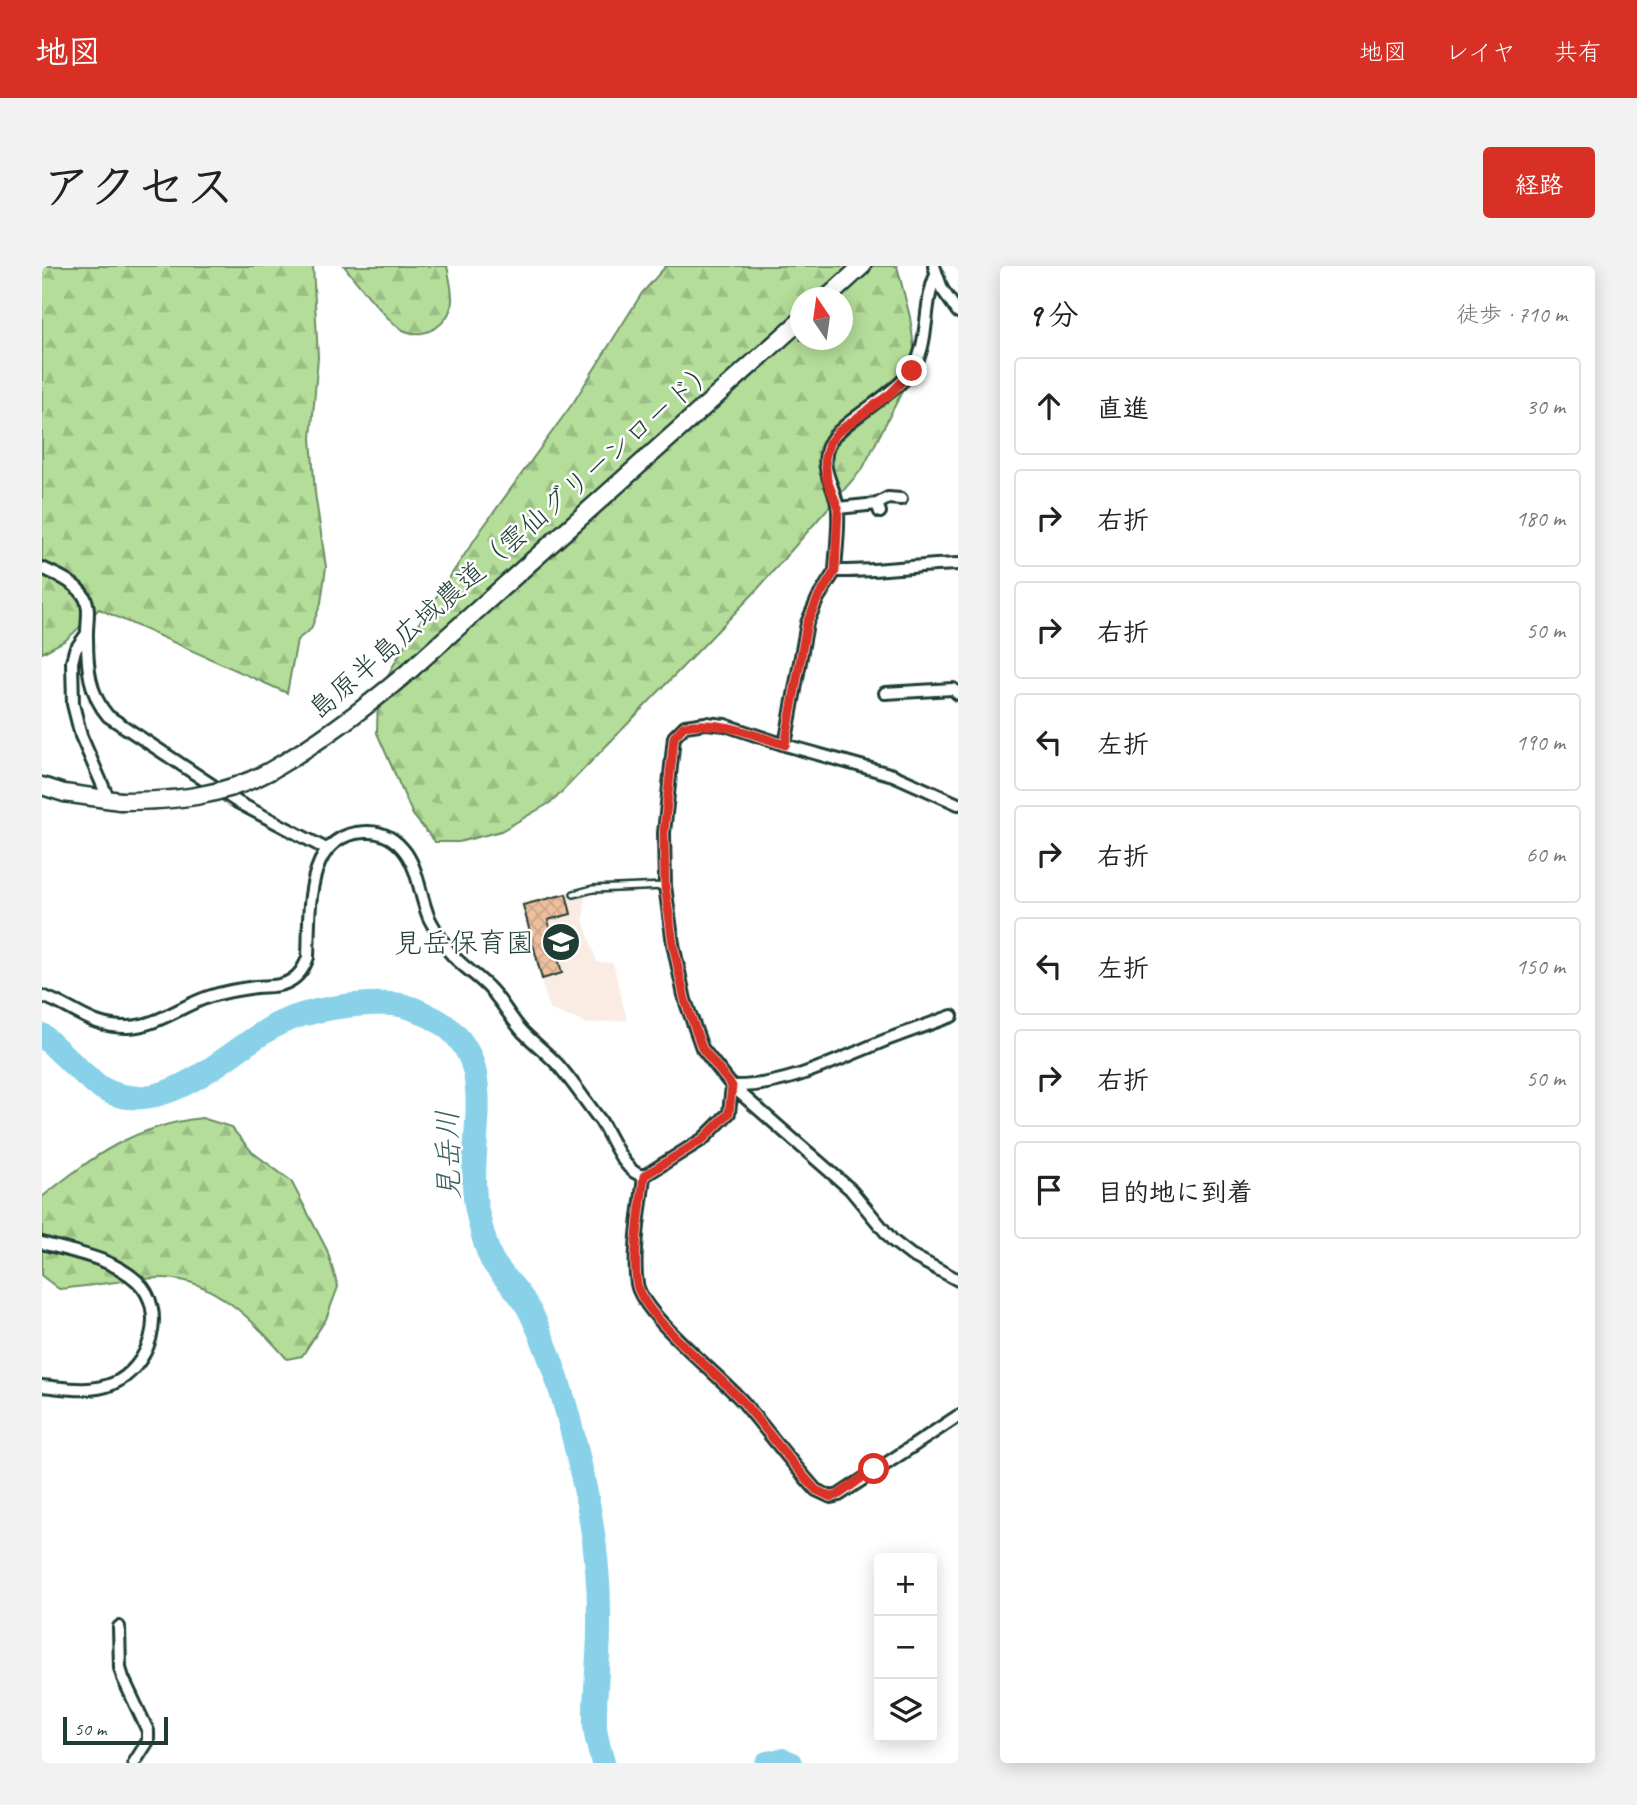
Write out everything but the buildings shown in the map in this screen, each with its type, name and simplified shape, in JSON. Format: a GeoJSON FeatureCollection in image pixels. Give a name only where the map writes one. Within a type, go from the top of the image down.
{"type":"FeatureCollection","features":[{"type":"Feature","properties":{"kind":"street"},"geometry":{"type":"LineString","coordinates":[[839,287],[862,266]]}},
{"type":"Feature","properties":{"kind":"street"},"geometry":{"type":"LineString","coordinates":[[935,270],[942,289],[958,312]]}},
{"type":"Feature","properties":{"kind":"street"},"geometry":{"type":"LineString","coordinates":[[785,745],[807,623],[818,598],[835,571],[838,508],[827,480],[825,458],[829,443],[838,432],[890,394],[912,371],[922,346],[935,270]]}},
{"type":"Feature","properties":{"kind":"street","name":"島原半島広域農道（雲仙グリーンロード）"},"geometry":{"type":"LineString","coordinates":[[42,786],[64,793],[115,800],[160,801],[210,795],[249,782],[316,744],[362,711],[408,672],[790,330]]}},
{"type":"Feature","properties":{"kind":"street"},"geometry":{"type":"LineString","coordinates":[[838,508],[878,508],[888,498],[901,499]]}},
{"type":"Feature","properties":{"kind":"street"},"geometry":{"type":"LineString","coordinates":[[835,571],[867,572],[917,565],[958,564]]}},
{"type":"Feature","properties":{"kind":"street"},"geometry":{"type":"LineString","coordinates":[[42,568],[67,580],[82,592],[88,605],[86,635],[92,689],[98,704],[108,716],[239,803],[328,850]]}},
{"type":"Feature","properties":{"kind":"street"},"geometry":{"type":"LineString","coordinates":[[86,635],[75,650],[72,662],[73,704],[81,736],[115,800]]}},
{"type":"Feature","properties":{"kind":"street"},"geometry":{"type":"LineString","coordinates":[[885,693],[953,689],[958,694]]}},
{"type":"Feature","properties":{"kind":"street"},"geometry":{"type":"LineString","coordinates":[[958,804],[893,775],[725,725],[706,723],[684,726],[674,737],[664,832],[665,886],[673,944],[685,1000],[702,1048],[732,1086],[850,1189],[893,1241],[911,1255],[958,1280]]}},
{"type":"Feature","properties":{"kind":"street"},"geometry":{"type":"LineString","coordinates":[[42,996],[77,1015],[102,1024],[127,1027],[154,1022],[209,996],[283,984],[296,977],[304,968],[308,957],[312,882],[318,864],[328,850],[342,838],[359,832],[376,832],[392,839],[405,852],[414,868],[430,918],[450,952],[491,989],[522,1031],[559,1067],[601,1122],[636,1175],[644,1176],[703,1139],[729,1113],[732,1086]]}},
{"type":"Feature","properties":{"kind":"street"},"geometry":{"type":"LineString","coordinates":[[732,1086],[758,1087],[811,1071],[952,1016]]}},
{"type":"Feature","properties":{"kind":"street"},"geometry":{"type":"LineString","coordinates":[[644,1176],[636,1266],[637,1284],[642,1298],[653,1314],[743,1402],[816,1490],[831,1497],[838,1495],[958,1416]]}},
{"type":"Feature","properties":{"kind":"street"},"geometry":{"type":"LineString","coordinates":[[42,1243],[117,1267],[138,1282],[149,1298],[153,1324],[150,1344],[140,1363],[127,1377],[90,1390],[42,1386]]}},
{"type":"Feature","properties":{"kind":"street"},"geometry":{"type":"LineString","coordinates":[[119,1627],[120,1668],[148,1731],[148,1741],[134,1763]]}},
{"type":"Feature","properties":{"kind":"lane"},"geometry":{"type":"LineString","coordinates":[[574,894],[593,889],[665,886]]}},
{"type":"Feature","properties":{"kind":"shaded area","name":"見岳保育園"},"geometry":{"type":"Polygon","coordinates":[[[585,888],[584,922],[597,962],[613,963],[627,1020],[588,1024],[549,1009],[520,903],[585,888]]]}},
{"type":"Feature","properties":{"kind":"green space"},"geometry":{"type":"Polygon","coordinates":[[[42,266],[313,266],[318,357],[311,438],[315,493],[326,567],[321,603],[311,629],[297,640],[287,693],[99,609],[66,640],[42,653],[42,266]]]}},
{"type":"Feature","properties":{"kind":"green space"},"geometry":{"type":"Polygon","coordinates":[[[344,266],[447,266],[452,298],[448,315],[443,322],[428,331],[411,333],[403,330],[380,310],[344,266]]]}},
{"type":"Feature","properties":{"kind":"green space"},"geometry":{"type":"Polygon","coordinates":[[[666,266],[897,266],[910,317],[914,348],[906,384],[863,468],[755,592],[553,801],[501,831],[459,842],[435,842],[413,815],[377,733],[378,693],[407,641],[481,530],[573,403],[642,293],[666,266]]]}},
{"type":"Feature","properties":{"kind":"green space"},"geometry":{"type":"Polygon","coordinates":[[[202,1118],[231,1127],[252,1152],[291,1181],[327,1250],[338,1287],[326,1319],[302,1356],[287,1359],[231,1304],[215,1293],[179,1279],[135,1280],[59,1289],[42,1276],[42,1197],[98,1156],[135,1135],[177,1122],[202,1118]]]}},
{"type":"Feature","properties":{"kind":"waterway","name":"見岳川"},"geometry":{"type":"LineString","coordinates":[[42,1035],[101,1087],[130,1097],[153,1096],[175,1089],[278,1024],[304,1014],[349,1005],[404,1006],[433,1018],[456,1035],[470,1056],[476,1081],[478,1107],[474,1189],[484,1239],[493,1262],[526,1304],[549,1355],[564,1400],[586,1493],[598,1578],[599,1640],[595,1727],[603,1763]]}},
{"type":"Feature","properties":{"kind":"waterway","name":"見岳川"},"geometry":{"type":"LineString","coordinates":[[767,1763],[783,1760],[790,1763]]}},
{"type":"Feature","properties":{"kind":"place","name":"見岳保育園"},"geometry":{"type":"Point","coordinates":[561,942]}},
{"type":"Feature","properties":{"kind":"route"},"geometry":{"type":"LineString","coordinates":[[874,1469],[838,1495],[831,1497],[816,1490],[743,1402],[653,1314],[642,1298],[637,1284],[636,1266],[644,1176],[703,1139],[729,1113],[732,1086],[702,1048],[685,1000],[673,944],[665,886],[664,832],[674,737],[684,726],[706,723],[725,725],[785,745],[807,623],[818,598],[835,571],[838,508],[827,480],[825,458],[829,443],[838,432],[890,394],[912,371]]}}]}
